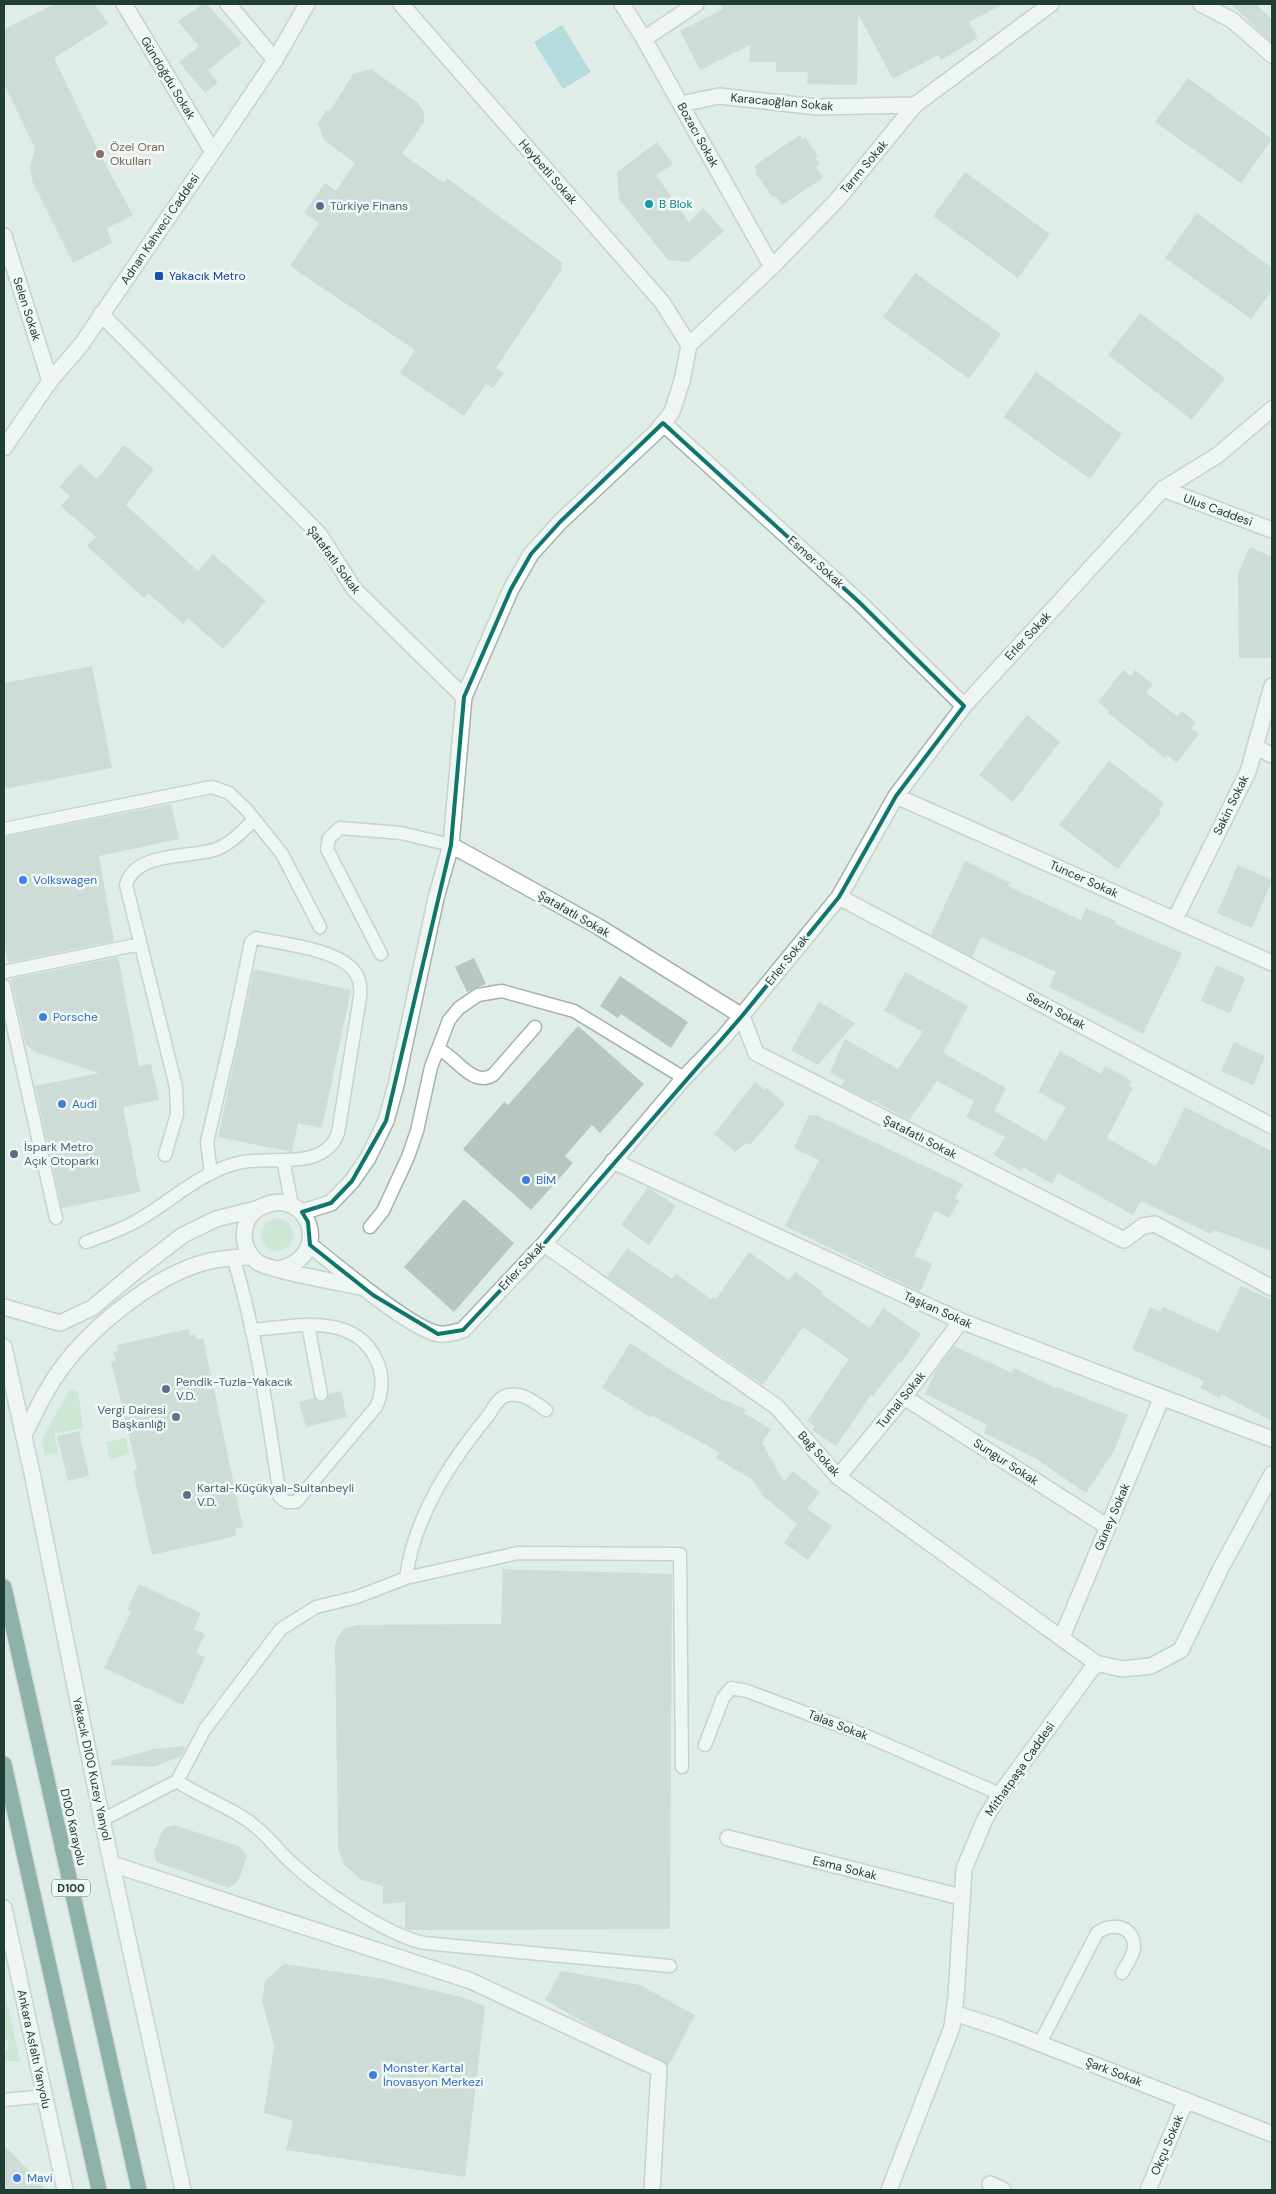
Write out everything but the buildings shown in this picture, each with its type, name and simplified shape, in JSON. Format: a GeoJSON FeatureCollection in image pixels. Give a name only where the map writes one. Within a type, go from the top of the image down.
{"type":"FeatureCollection","features":[{"type":"Feature","properties":{"kind":"highway","name":"D100 Karayolu"},"geometry":{"type":"LineString","coordinates":[[4,1587],[139,2190]]}},
{"type":"Feature","properties":{"kind":"highway","name":"D100"},"geometry":{"type":"LineString","coordinates":[[4,1764],[99,2190]]}},
{"type":"Feature","properties":{"kind":"street","name":"Gündoğdu Sokak"},"geometry":{"type":"LineString","coordinates":[[124,4],[212,152]]}},
{"type":"Feature","properties":{"kind":"street"},"geometry":{"type":"LineString","coordinates":[[228,4],[274,60]]}},
{"type":"Feature","properties":{"kind":"street","name":"Adnan Kahveci Caddesi"},"geometry":{"type":"LineString","coordinates":[[4,448],[50,381],[80,345],[102,314],[274,60],[307,4]]}},
{"type":"Feature","properties":{"kind":"street","name":"Heybetli Sokak"},"geometry":{"type":"LineString","coordinates":[[401,4],[662,302],[689,345]]}},
{"type":"Feature","properties":{"kind":"street","name":"Bozacı Sokak"},"geometry":{"type":"LineString","coordinates":[[622,4],[644,38],[772,267]]}},
{"type":"Feature","properties":{"kind":"street"},"geometry":{"type":"LineString","coordinates":[[644,38],[696,4]]}},
{"type":"Feature","properties":{"kind":"street","name":"Tarım Sokak"},"geometry":{"type":"LineString","coordinates":[[689,345],[772,267],[838,199],[915,106],[1051,4]]}},
{"type":"Feature","properties":{"kind":"street"},"geometry":{"type":"LineString","coordinates":[[1201,4],[1232,20],[1272,55]]}},
{"type":"Feature","properties":{"kind":"street","name":"Karacaoğlan Sokak"},"geometry":{"type":"LineString","coordinates":[[681,104],[719,96],[817,107],[915,106]]}},
{"type":"Feature","properties":{"kind":"street","name":"Selen Sokak"},"geometry":{"type":"LineString","coordinates":[[4,236],[50,381]]}},
{"type":"Feature","properties":{"kind":"street","name":"Şatafatlı Sokak"},"geometry":{"type":"LineString","coordinates":[[102,314],[319,534],[354,589],[464,697]]}},
{"type":"Feature","properties":{"kind":"street"},"geometry":{"type":"LineString","coordinates":[[297,1209],[331,1203],[352,1181],[368,1158],[386,1121],[396,1086],[436,898],[451,845],[464,697],[511,589],[531,554],[560,522],[663,423],[672,412],[682,381],[689,345]]}},
{"type":"Feature","properties":{"kind":"street","name":"Erler Sokak"},"geometry":{"type":"LineString","coordinates":[[310,1245],[364,1288],[421,1326],[438,1334],[450,1334],[463,1330],[544,1244],[684,1078],[742,1016],[839,897],[896,796],[964,706],[1163,489],[1218,455],[1272,408]]}},
{"type":"Feature","properties":{"kind":"street","name":"Esmer Sokak"},"geometry":{"type":"LineString","coordinates":[[663,423],[859,602],[964,706]]}},
{"type":"Feature","properties":{"kind":"street","name":"Ulus Caddesi"},"geometry":{"type":"LineString","coordinates":[[1163,489],[1272,530]]}},
{"type":"Feature","properties":{"kind":"street","name":"Sakin Sokak"},"geometry":{"type":"LineString","coordinates":[[1175,919],[1248,772],[1272,686]]}},
{"type":"Feature","properties":{"kind":"street"},"geometry":{"type":"LineString","coordinates":[[1255,748],[1272,755]]}},
{"type":"Feature","properties":{"kind":"street","name":"Tuncer Sokak"},"geometry":{"type":"LineString","coordinates":[[896,796],[1272,963]]}},
{"type":"Feature","properties":{"kind":"street","name":"Şatafatlı Sokak"},"geometry":{"type":"LineString","coordinates":[[451,845],[598,927],[742,1016],[756,1053],[1124,1240],[1143,1226],[1155,1224],[1272,1288]]}},
{"type":"Feature","properties":{"kind":"street","name":"Sezin Sokak"},"geometry":{"type":"LineString","coordinates":[[839,897],[1272,1126]]}},
{"type":"Feature","properties":{"kind":"street","name":"Taşkan Sokak"},"geometry":{"type":"LineString","coordinates":[[614,1160],[961,1322],[1272,1439]]}},
{"type":"Feature","properties":{"kind":"street"},"geometry":{"type":"LineString","coordinates":[[4,1307],[60,1323],[92,1308],[184,1235],[216,1220],[256,1209],[269,1203],[281,1202],[297,1209],[308,1222],[311,1233],[310,1245],[299,1262],[280,1269]]}},
{"type":"Feature","properties":{"kind":"street"},"geometry":{"type":"LineString","coordinates":[[256,1209],[245,1227],[244,1238],[252,1257],[260,1264],[364,1288]]}},
{"type":"Feature","properties":{"kind":"street","name":"Bağ Sokak"},"geometry":{"type":"LineString","coordinates":[[544,1244],[776,1407],[838,1477],[1096,1663]]}},
{"type":"Feature","properties":{"kind":"street"},"geometry":{"type":"LineString","coordinates":[[24,1435],[43,1397],[62,1367],[96,1329],[128,1303],[184,1270],[206,1262],[233,1257],[252,1257]]}},
{"type":"Feature","properties":{"kind":"street","name":"Turhal Sokak"},"geometry":{"type":"LineString","coordinates":[[838,1477],[904,1397],[961,1322]]}},
{"type":"Feature","properties":{"kind":"street","name":"Yakacık D100 Kuzey Yanyol"},"geometry":{"type":"LineString","coordinates":[[4,1347],[24,1435],[102,1820],[183,2190]]}},
{"type":"Feature","properties":{"kind":"street","name":"Sungur Sokak"},"geometry":{"type":"LineString","coordinates":[[904,1397],[1108,1527]]}},
{"type":"Feature","properties":{"kind":"street","name":"Güney Sokak"},"geometry":{"type":"LineString","coordinates":[[1062,1637],[1162,1397]]}},
{"type":"Feature","properties":{"kind":"street"},"geometry":{"type":"LineString","coordinates":[[1096,1663],[1122,1669],[1151,1666],[1181,1650],[1221,1568],[1272,1474]]}},
{"type":"Feature","properties":{"kind":"street","name":"Mithatpaşa Caddesi"},"geometry":{"type":"LineString","coordinates":[[889,2190],[937,2072],[952,2027],[964,1869],[985,1819],[1000,1794],[1096,1663]]}},
{"type":"Feature","properties":{"kind":"street","name":"Esma Sokak"},"geometry":{"type":"LineString","coordinates":[[728,1838],[961,1898]]}},
{"type":"Feature","properties":{"kind":"street"},"geometry":{"type":"LineString","coordinates":[[112,1864],[470,1981],[659,2069],[652,2190]]}},
{"type":"Feature","properties":{"kind":"street","name":"Ankara Asfaltı Yanyolu"},"geometry":{"type":"LineString","coordinates":[[4,1908],[65,2190]]}},
{"type":"Feature","properties":{"kind":"street","name":"Şark Sokak"},"geometry":{"type":"LineString","coordinates":[[954,2012],[1040,2043],[1272,2134]]}},
{"type":"Feature","properties":{"kind":"street","name":"Okçu Sokak"},"geometry":{"type":"LineString","coordinates":[[1148,2190],[1186,2100]]}},
{"type":"Feature","properties":{"kind":"lane"},"geometry":{"type":"LineString","coordinates":[[4,829],[212,787],[229,793],[282,854],[320,926]]}},
{"type":"Feature","properties":{"kind":"lane"},"geometry":{"type":"LineString","coordinates":[[166,1155],[177,1114],[176,1086],[126,885],[133,869],[148,862],[220,848],[233,840],[254,820]]}},
{"type":"Feature","properties":{"kind":"lane"},"geometry":{"type":"LineString","coordinates":[[381,954],[327,849],[329,838],[340,828],[401,832],[451,845]]}},
{"type":"Feature","properties":{"kind":"lane"},"geometry":{"type":"LineString","coordinates":[[86,1242],[129,1225],[211,1174],[238,1163],[303,1159],[321,1154],[336,1140],[361,988],[355,971],[348,964],[329,955],[256,938],[251,942],[207,1142],[211,1174]]}},
{"type":"Feature","properties":{"kind":"lane"},"geometry":{"type":"LineString","coordinates":[[4,972],[140,944]]}},
{"type":"Feature","properties":{"kind":"lane"},"geometry":{"type":"LineString","coordinates":[[4,986],[56,1218]]}},
{"type":"Feature","properties":{"kind":"lane"},"geometry":{"type":"LineString","coordinates":[[370,1227],[383,1211],[408,1157],[417,1131],[431,1067],[449,1020],[459,1008],[478,996],[502,991],[574,1012],[684,1078]]}},
{"type":"Feature","properties":{"kind":"lane"},"geometry":{"type":"LineString","coordinates":[[438,1049],[450,1055],[473,1077],[484,1079],[493,1075],[535,1027]]}},
{"type":"Feature","properties":{"kind":"lane"},"geometry":{"type":"LineString","coordinates":[[283,1160],[297,1209]]}},
{"type":"Feature","properties":{"kind":"lane"},"geometry":{"type":"LineString","coordinates":[[233,1257],[243,1290],[251,1330],[268,1414],[280,1497],[292,1503],[300,1500],[376,1407],[382,1390],[380,1366],[375,1356],[362,1340],[343,1328],[308,1325],[251,1330]]}},
{"type":"Feature","properties":{"kind":"lane"},"geometry":{"type":"LineString","coordinates":[[308,1325],[321,1394]]}},
{"type":"Feature","properties":{"kind":"lane"},"geometry":{"type":"LineString","coordinates":[[406,1578],[410,1552],[431,1501],[468,1440],[501,1398],[512,1394],[519,1394],[546,1410]]}},
{"type":"Feature","properties":{"kind":"lane"},"geometry":{"type":"LineString","coordinates":[[102,1820],[176,1782],[205,1729],[281,1629],[316,1606],[357,1596],[406,1578],[518,1553],[680,1554],[682,1768]]}},
{"type":"Feature","properties":{"kind":"lane","name":"Talas Sokak"},"geometry":{"type":"LineString","coordinates":[[705,1745],[723,1698],[731,1688],[747,1691],[867,1736],[1000,1794]]}},
{"type":"Feature","properties":{"kind":"lane"},"geometry":{"type":"LineString","coordinates":[[176,1782],[195,1794],[248,1820],[293,1865],[329,1893],[405,1939],[424,1943],[670,1966]]}},
{"type":"Feature","properties":{"kind":"lane"},"geometry":{"type":"LineString","coordinates":[[1040,2043],[1097,1933],[1109,1926],[1123,1928],[1129,1932],[1133,1940],[1133,1952],[1122,1973]]}},
{"type":"Feature","properties":{"kind":"lane"},"geometry":{"type":"LineString","coordinates":[[4,2100],[45,2096]]}},
{"type":"Feature","properties":{"kind":"highlighted area"},"geometry":{"type":"Polygon","coordinates":[[[663,423],[859,602],[964,706],[896,796],[839,897],[742,1016],[544,1244],[463,1330],[438,1334],[373,1295],[310,1245],[308,1222],[302,1212],[331,1203],[352,1181],[386,1121],[451,845],[464,697],[511,589],[531,554],[560,522],[663,423]]]}},
{"type":"Feature","properties":{"kind":"green space"},"geometry":{"type":"Polygon","coordinates":[[[277,1219],[283,1220],[288,1224],[292,1229],[292,1241],[288,1246],[283,1250],[277,1251],[271,1250],[266,1246],[262,1241],[261,1235],[262,1229],[266,1224],[271,1220],[277,1219]]]}},
{"type":"Feature","properties":{"kind":"green space"},"geometry":{"type":"Polygon","coordinates":[[[70,1389],[78,1391],[83,1428],[54,1434],[58,1453],[45,1455],[42,1439],[70,1389]]]}},
{"type":"Feature","properties":{"kind":"green space"},"geometry":{"type":"Polygon","coordinates":[[[126,1438],[129,1454],[110,1459],[106,1442],[126,1438]]]}},
{"type":"Feature","properties":{"kind":"green space"},"geometry":{"type":"Polygon","coordinates":[[[4,1988],[20,2061],[4,2061],[4,2051],[9,2049],[7,2040],[4,2039],[4,1988]]]}},
{"type":"Feature","properties":{"kind":"water"},"geometry":{"type":"Polygon","coordinates":[[[562,25],[591,72],[563,89],[534,42],[562,25]]]}},
{"type":"Feature","properties":{"kind":"place","name":"Özel Oran Okulları"},"geometry":{"type":"Point","coordinates":[100,154]}},
{"type":"Feature","properties":{"kind":"place","name":"B Blok"},"geometry":{"type":"Point","coordinates":[649,204]}},
{"type":"Feature","properties":{"kind":"place","name":"Türkiye Finans"},"geometry":{"type":"Point","coordinates":[320,206]}},
{"type":"Feature","properties":{"kind":"place","name":"Yakacık Metro"},"geometry":{"type":"Point","coordinates":[159,276]}},
{"type":"Feature","properties":{"kind":"place","name":"Volkswagen"},"geometry":{"type":"Point","coordinates":[23,880]}},
{"type":"Feature","properties":{"kind":"place","name":"Porsche"},"geometry":{"type":"Point","coordinates":[43,1017]}},
{"type":"Feature","properties":{"kind":"place","name":"Audi"},"geometry":{"type":"Point","coordinates":[62,1104]}},
{"type":"Feature","properties":{"kind":"place","name":"İspark Metro Açık Otoparkı"},"geometry":{"type":"Point","coordinates":[14,1154]}},
{"type":"Feature","properties":{"kind":"place","name":"BİM"},"geometry":{"type":"Point","coordinates":[526,1180]}},
{"type":"Feature","properties":{"kind":"place","name":"Pendik-Tuzla-Yakacık V.D."},"geometry":{"type":"Point","coordinates":[166,1389]}},
{"type":"Feature","properties":{"kind":"place","name":"Vergi Dairesi Başkanlığı"},"geometry":{"type":"Point","coordinates":[176,1417]}},
{"type":"Feature","properties":{"kind":"place","name":"Kartal-Küçükyalı-Sultanbeyli V.D."},"geometry":{"type":"Point","coordinates":[187,1495]}},
{"type":"Feature","properties":{"kind":"place","name":"Monster Kartal İnovasyon Merkezi"},"geometry":{"type":"Point","coordinates":[373,2075]}},
{"type":"Feature","properties":{"kind":"place","name":"Mavi"},"geometry":{"type":"Point","coordinates":[17,2178]}}]}
